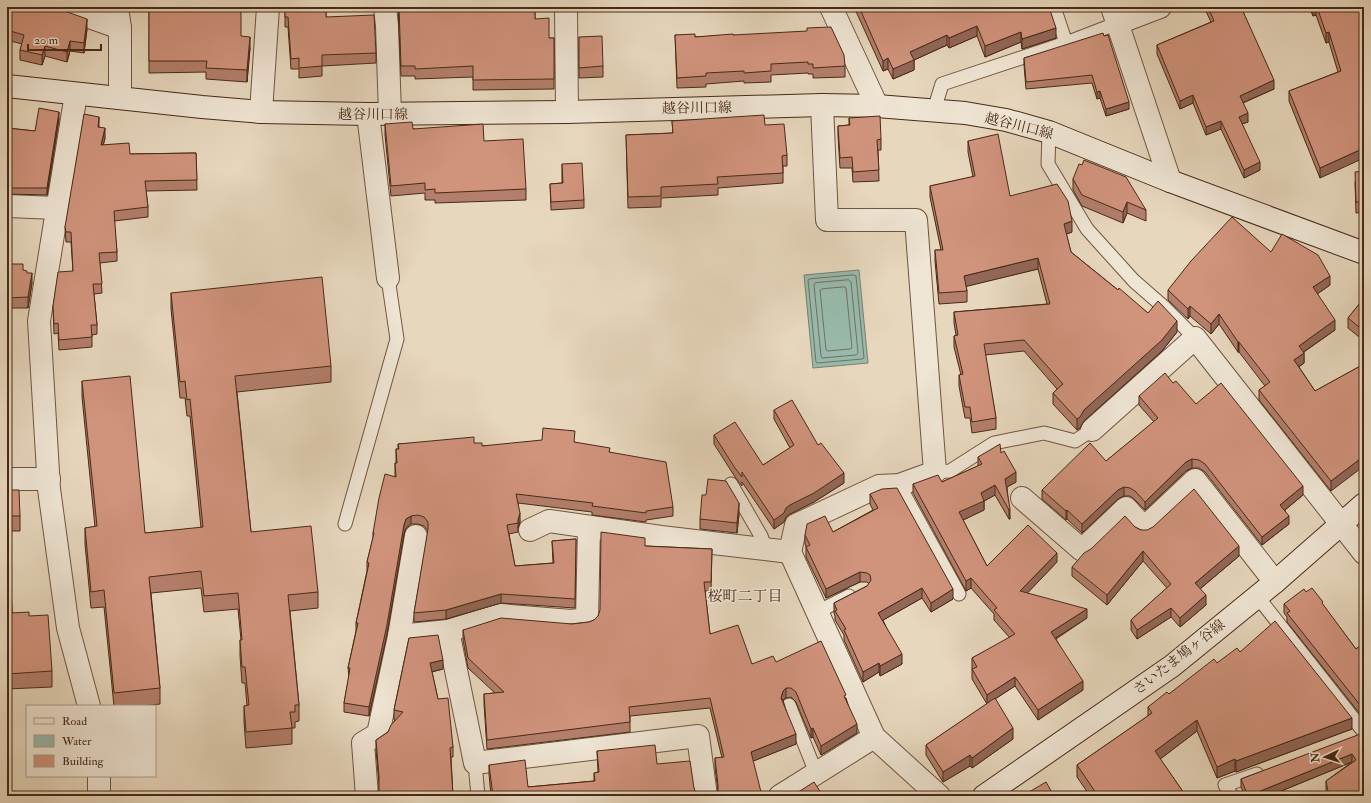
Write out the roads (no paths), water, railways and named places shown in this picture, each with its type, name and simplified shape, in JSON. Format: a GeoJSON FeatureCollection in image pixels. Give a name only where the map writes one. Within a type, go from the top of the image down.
{"type":"FeatureCollection","features":[{"type":"Feature","properties":{"kind":"street"},"geometry":{"type":"LineString","coordinates":[[61,7],[118,17],[120,98]]}},
{"type":"Feature","properties":{"kind":"street"},"geometry":{"type":"LineString","coordinates":[[261,112],[268,7]]}},
{"type":"Feature","properties":{"kind":"street"},"geometry":{"type":"LineString","coordinates":[[385,7],[388,26],[390,114]]}},
{"type":"Feature","properties":{"kind":"street"},"geometry":{"type":"LineString","coordinates":[[566,7],[568,112]]}},
{"type":"Feature","properties":{"kind":"street"},"geometry":{"type":"LineString","coordinates":[[831,7],[877,106]]}},
{"type":"Feature","properties":{"kind":"street"},"geometry":{"type":"LineString","coordinates":[[1160,7],[1115,15],[1170,181]]}},
{"type":"Feature","properties":{"kind":"street","name":"越谷川口線"},"geometry":{"type":"LineString","coordinates":[[7,86],[261,112],[390,114],[568,112],[822,105],[877,106],[934,110],[1006,120],[1049,132],[1170,181],[1364,253]]}},
{"type":"Feature","properties":{"kind":"street"},"geometry":{"type":"LineString","coordinates":[[76,94],[39,321],[49,479],[68,628],[89,705]]}},
{"type":"Feature","properties":{"kind":"street"},"geometry":{"type":"LineString","coordinates":[[822,105],[827,220],[916,220],[935,472],[899,484],[879,486],[796,525],[790,552],[874,737],[938,796]]}},
{"type":"Feature","properties":{"kind":"street"},"geometry":{"type":"LineString","coordinates":[[368,114],[388,278]]}},
{"type":"Feature","properties":{"kind":"street"},"geometry":{"type":"LineString","coordinates":[[7,206],[57,208]]}},
{"type":"Feature","properties":{"kind":"street"},"geometry":{"type":"LineString","coordinates":[[1092,430],[1195,338],[1342,523],[1364,553]]}},
{"type":"Feature","properties":{"kind":"street"},"geometry":{"type":"LineString","coordinates":[[7,479],[49,479]]}},
{"type":"Feature","properties":{"kind":"street"},"geometry":{"type":"LineString","coordinates":[[1022,498],[1082,550],[1126,508],[1144,528],[1195,480],[1275,582]]}},
{"type":"Feature","properties":{"kind":"street","name":"さいたま鳩ヶ谷線"},"geometry":{"type":"LineString","coordinates":[[984,796],[1172,666],[1275,582],[1364,504]]}},
{"type":"Feature","properties":{"kind":"street"},"geometry":{"type":"LineString","coordinates":[[530,530],[549,521],[661,537],[790,552]]}},
{"type":"Feature","properties":{"kind":"street"},"geometry":{"type":"LineString","coordinates":[[399,636],[448,631],[500,615],[571,621],[587,618],[589,527]]}},
{"type":"Feature","properties":{"kind":"street"},"geometry":{"type":"LineString","coordinates":[[366,796],[363,743],[378,734],[399,636],[416,536]]}},
{"type":"Feature","properties":{"kind":"street"},"geometry":{"type":"LineString","coordinates":[[448,631],[475,763],[698,736],[703,796]]}},
{"type":"Feature","properties":{"kind":"street"},"geometry":{"type":"LineString","coordinates":[[780,796],[874,737]]}},
{"type":"Feature","properties":{"kind":"street"},"geometry":{"type":"LineString","coordinates":[[99,777],[99,796]]}},
{"type":"Feature","properties":{"kind":"lane"},"geometry":{"type":"LineString","coordinates":[[1054,7],[1066,43]]}},
{"type":"Feature","properties":{"kind":"lane"},"geometry":{"type":"LineString","coordinates":[[934,110],[942,84],[1066,43],[1115,15]]}},
{"type":"Feature","properties":{"kind":"lane"},"geometry":{"type":"LineString","coordinates":[[1049,132],[1048,164],[1087,229],[1134,281],[1165,308],[1195,338]]}},
{"type":"Feature","properties":{"kind":"lane"},"geometry":{"type":"LineString","coordinates":[[345,524],[397,339],[388,278]]}},
{"type":"Feature","properties":{"kind":"lane"},"geometry":{"type":"LineString","coordinates":[[935,472],[950,471],[994,443],[1044,433],[1075,441],[1092,430]]}},
{"type":"Feature","properties":{"kind":"lane"},"geometry":{"type":"LineString","coordinates":[[731,484],[762,536],[766,549]]}},
{"type":"Feature","properties":{"kind":"lane"},"geometry":{"type":"LineString","coordinates":[[899,484],[959,594]]}},
{"type":"Feature","properties":{"kind":"lane"},"geometry":{"type":"LineString","coordinates":[[817,612],[857,592]]}},
{"type":"Feature","properties":{"kind":"lane"},"geometry":{"type":"LineString","coordinates":[[1257,596],[1364,733],[1349,739]]}},
{"type":"Feature","properties":{"kind":"lane"},"geometry":{"type":"LineString","coordinates":[[789,705],[816,773]]}},
{"type":"Feature","properties":{"kind":"lane"},"geometry":{"type":"LineString","coordinates":[[475,763],[478,796]]}},
{"type":"Feature","properties":{"kind":"lane"},"geometry":{"type":"LineString","coordinates":[[1232,796],[1225,785],[1269,769]]}},
{"type":"Feature","properties":{"kind":"water"},"geometry":{"type":"Polygon","coordinates":[[[859,270],[868,363],[813,368],[804,275],[859,270]]]}},
{"type":"Feature","properties":{"kind":"district","name":"桜町二丁目"},"geometry":{"type":"Point","coordinates":[745,596]}}]}
